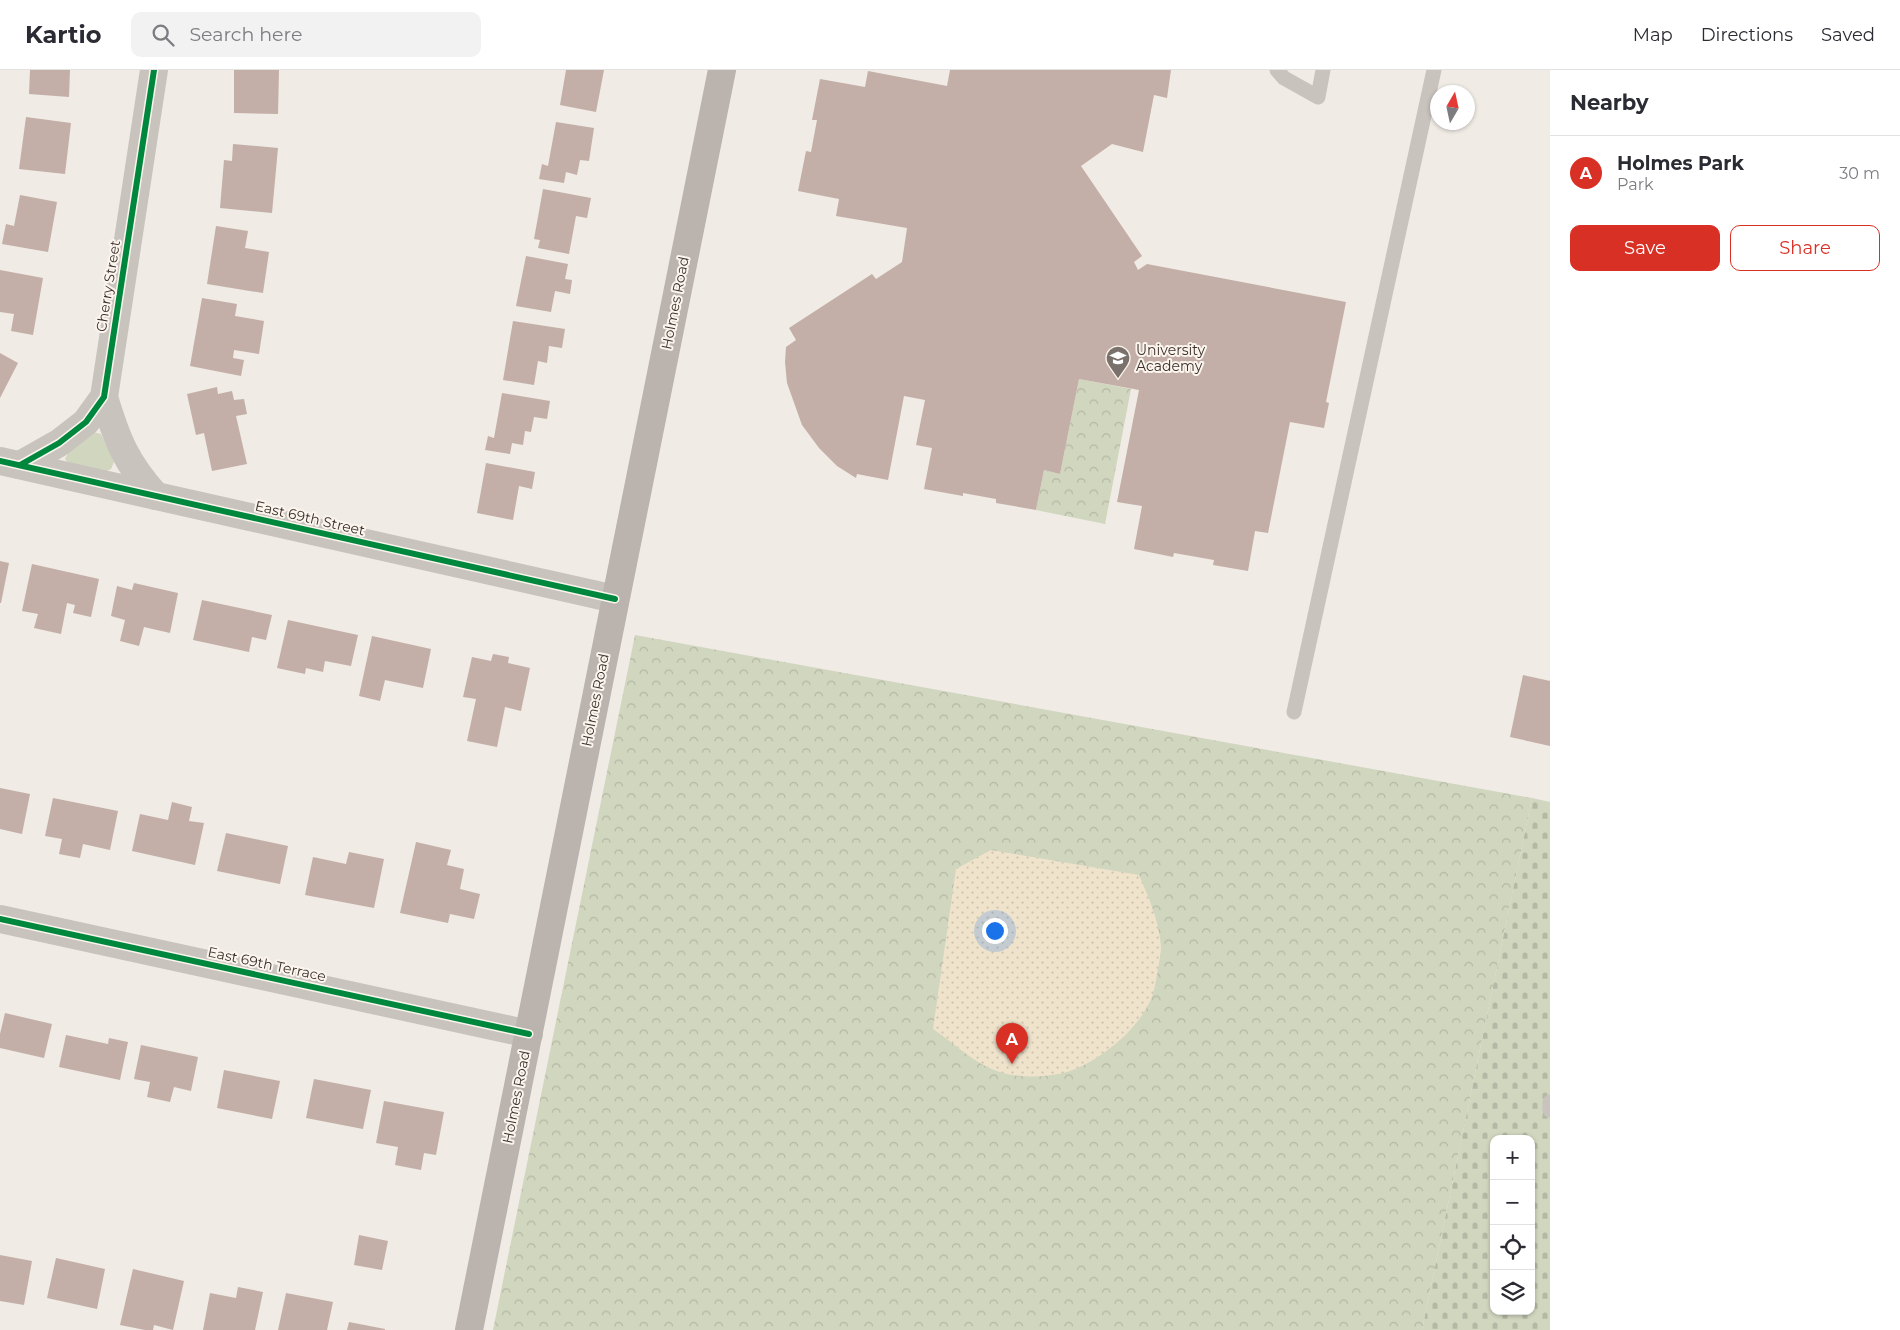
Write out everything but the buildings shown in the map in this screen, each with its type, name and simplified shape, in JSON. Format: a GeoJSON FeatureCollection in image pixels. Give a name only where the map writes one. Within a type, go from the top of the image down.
{"type":"FeatureCollection","features":[{"type":"Feature","properties":{"kind":"main road","name":"Holmes Road"},"geometry":{"type":"LineString","coordinates":[[468,1330],[722,70]]}},
{"type":"Feature","properties":{"kind":"street","name":"Cherry Street"},"geometry":{"type":"LineString","coordinates":[[10,463],[60,443],[86,422],[104,397],[154,70]]}},
{"type":"Feature","properties":{"kind":"street"},"geometry":{"type":"LineString","coordinates":[[104,397],[116,436],[129,462],[156,496]]}},
{"type":"Feature","properties":{"kind":"street","name":"East 69th Street"},"geometry":{"type":"LineString","coordinates":[[10,463],[615,599]]}},
{"type":"Feature","properties":{"kind":"street","name":"East 69th Terrace"},"geometry":{"type":"LineString","coordinates":[[0,919],[529,1034]]}},
{"type":"Feature","properties":{"kind":"lane"},"geometry":{"type":"LineString","coordinates":[[1277,70],[1284,78],[1318,97],[1323,70]]}},
{"type":"Feature","properties":{"kind":"lane"},"geometry":{"type":"LineString","coordinates":[[1294,712],[1434,70]]}},
{"type":"Feature","properties":{"kind":"lane"},"geometry":{"type":"LineString","coordinates":[[1550,1102],[1550,1110]]}},
{"type":"Feature","properties":{"kind":"green space"},"geometry":{"type":"Polygon","coordinates":[[[1079,379],[1131,389],[1105,524],[1036,510],[1044,470],[1060,474],[1079,379]]]}},
{"type":"Feature","properties":{"kind":"green space"},"geometry":{"type":"Polygon","coordinates":[[[93,432],[101,434],[114,462],[111,469],[105,472],[71,466],[65,459],[69,451],[93,432]]]}},
{"type":"Feature","properties":{"kind":"green space"},"geometry":{"type":"Polygon","coordinates":[[[635,635],[1532,798],[1422,1330],[493,1330],[635,635]]]}},
{"type":"Feature","properties":{"kind":"green space"},"geometry":{"type":"Polygon","coordinates":[[[1532,798],[1550,802],[1550,1330],[1422,1330],[1532,798]]]}},
{"type":"Feature","properties":{"kind":"sand"},"geometry":{"type":"Polygon","coordinates":[[[991,850],[1139,875],[1153,910],[1160,937],[1161,950],[1154,992],[1145,1011],[1127,1033],[1104,1053],[1092,1061],[1067,1072],[1053,1075],[1029,1076],[996,1071],[968,1055],[933,1029],[956,869],[991,850]]]}},
{"type":"Feature","properties":{"kind":"cycle path"},"geometry":{"type":"LineString","coordinates":[[20,465],[59,443],[86,422],[104,397],[154,70]]}},
{"type":"Feature","properties":{"kind":"cycle path"},"geometry":{"type":"LineString","coordinates":[[0,461],[615,599]]}},
{"type":"Feature","properties":{"kind":"cycle path"},"geometry":{"type":"LineString","coordinates":[[0,919],[529,1034]]}},
{"type":"Feature","properties":{"kind":"place","name":"University Academy"},"geometry":{"type":"Point","coordinates":[1118,379]}},
{"type":"Feature","properties":{"kind":"place","name":"Holmes Park"},"geometry":{"type":"Point","coordinates":[1012,1064]}}]}
